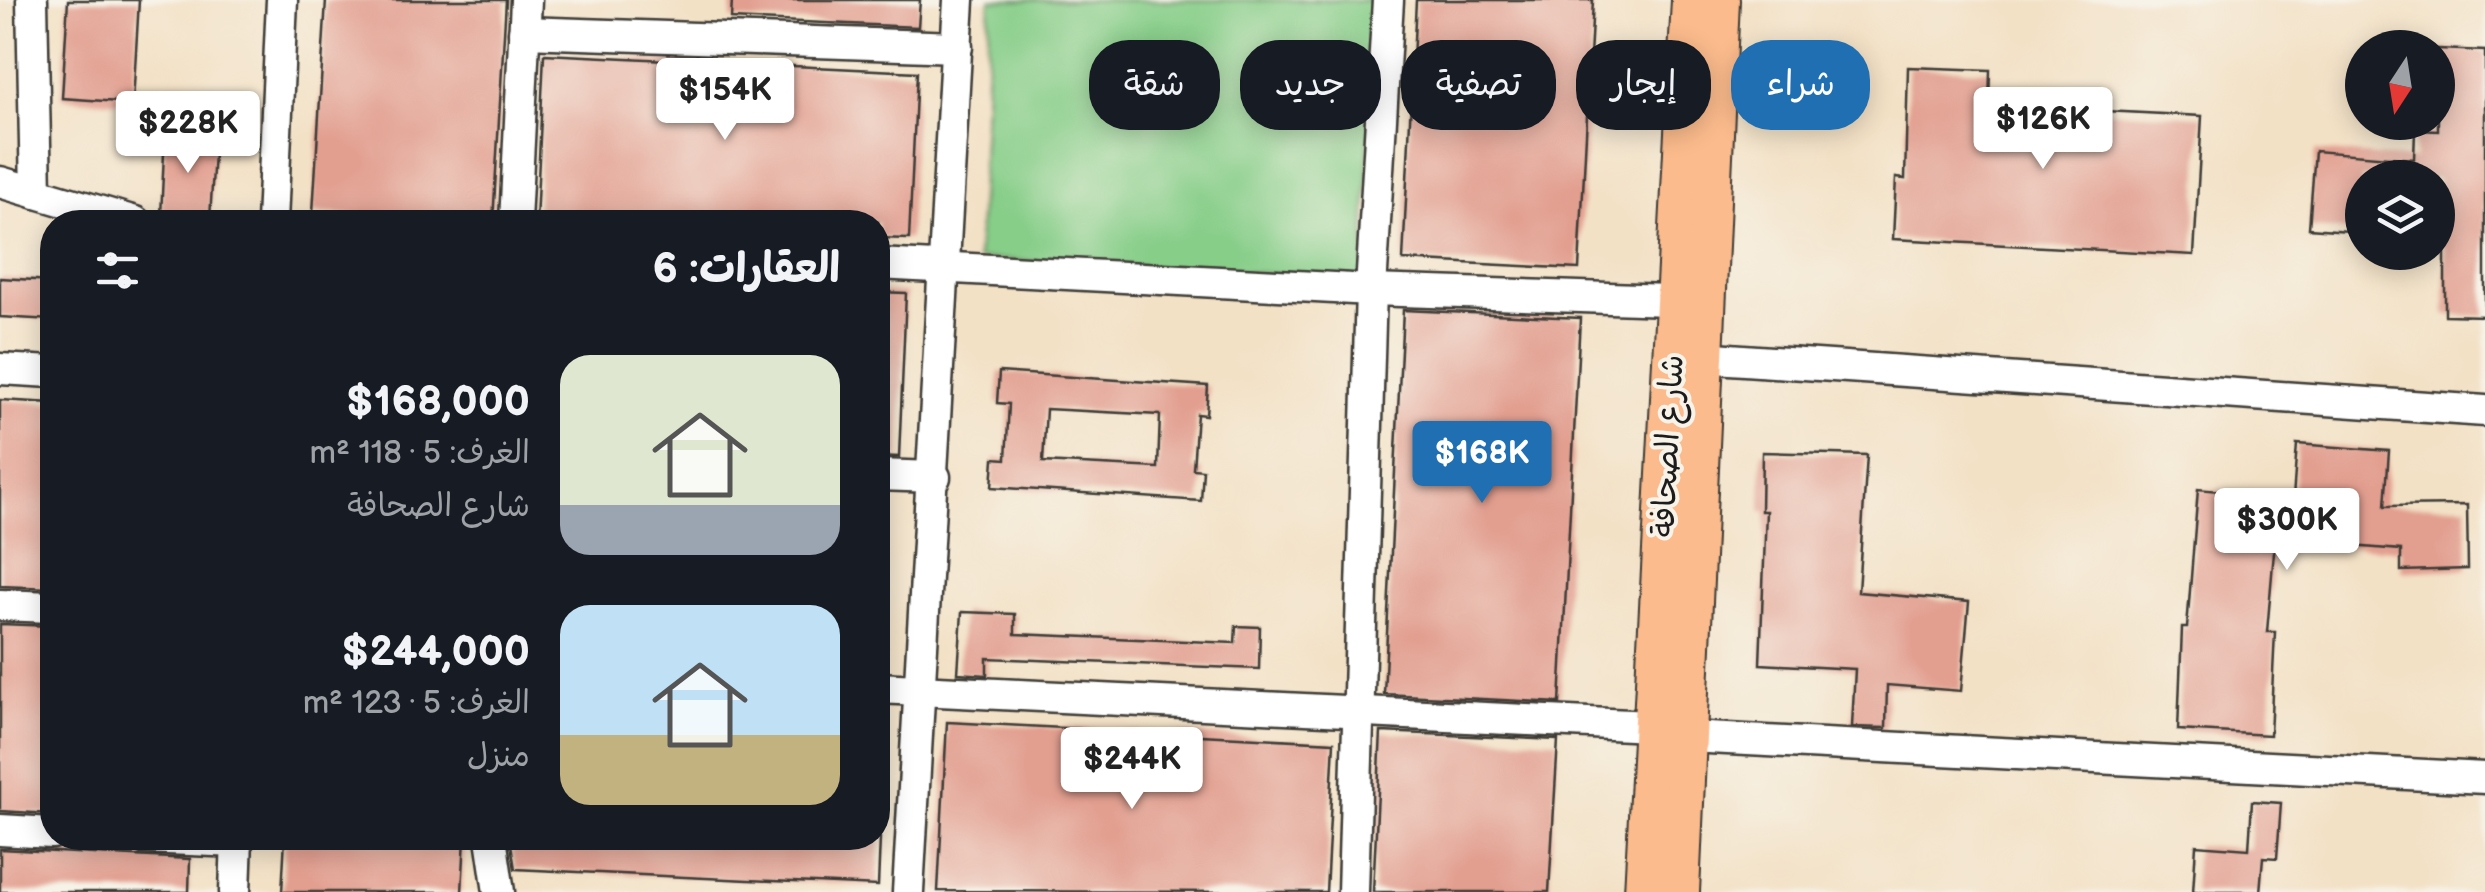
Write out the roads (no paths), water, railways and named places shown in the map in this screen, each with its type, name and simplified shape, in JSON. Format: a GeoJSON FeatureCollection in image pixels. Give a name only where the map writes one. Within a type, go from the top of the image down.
{"type":"FeatureCollection","features":[{"type":"Feature","properties":{"kind":"main road","name":"شارع الصحافة"},"geometry":{"type":"LineString","coordinates":[[1680,892],[1688,738],[1691,0]]}},
{"type":"Feature","properties":{"kind":"main road","name":"شارع الصحافة"},"geometry":{"type":"LineString","coordinates":[[1690,300],[1720,0]]}},
{"type":"Feature","properties":{"kind":"main road","name":"شارع الصحافة"},"geometry":{"type":"LineString","coordinates":[[1644,892],[1650,726],[1689,356]]}},
{"type":"Feature","properties":{"kind":"street"},"geometry":{"type":"LineString","coordinates":[[32,0],[36,193]]}},
{"type":"Feature","properties":{"kind":"street"},"geometry":{"type":"LineString","coordinates":[[273,210],[282,0]]}},
{"type":"Feature","properties":{"kind":"street"},"geometry":{"type":"LineString","coordinates":[[516,210],[526,0]]}},
{"type":"Feature","properties":{"kind":"street"},"geometry":{"type":"LineString","coordinates":[[908,892],[935,477],[959,0]]}},
{"type":"Feature","properties":{"kind":"street"},"geometry":{"type":"LineString","coordinates":[[1353,892],[1371,290],[1388,0]]}},
{"type":"Feature","properties":{"kind":"street"},"geometry":{"type":"LineString","coordinates":[[524,32],[957,47]]}},
{"type":"Feature","properties":{"kind":"street"},"geometry":{"type":"LineString","coordinates":[[0,182],[95,210]]}},
{"type":"Feature","properties":{"kind":"street"},"geometry":{"type":"LineString","coordinates":[[890,264],[1371,290],[1690,300]]}},
{"type":"Feature","properties":{"kind":"street"},"geometry":{"type":"LineString","coordinates":[[1689,356],[2485,411]]}},
{"type":"Feature","properties":{"kind":"street"},"geometry":{"type":"LineString","coordinates":[[0,369],[40,371]]}},
{"type":"Feature","properties":{"kind":"street"},"geometry":{"type":"LineString","coordinates":[[890,475],[935,477]]}},
{"type":"Feature","properties":{"kind":"street"},"geometry":{"type":"LineString","coordinates":[[0,605],[40,607]]}},
{"type":"Feature","properties":{"kind":"street"},"geometry":{"type":"LineString","coordinates":[[890,689],[1650,726]]}},
{"type":"Feature","properties":{"kind":"street"},"geometry":{"type":"LineString","coordinates":[[1688,738],[2485,778]]}},
{"type":"Feature","properties":{"kind":"street"},"geometry":{"type":"LineString","coordinates":[[0,830],[40,832]]}},
{"type":"Feature","properties":{"kind":"street"},"geometry":{"type":"LineString","coordinates":[[235,892],[237,850]]}},
{"type":"Feature","properties":{"kind":"street"},"geometry":{"type":"LineString","coordinates":[[493,850],[499,892]]}}]}
